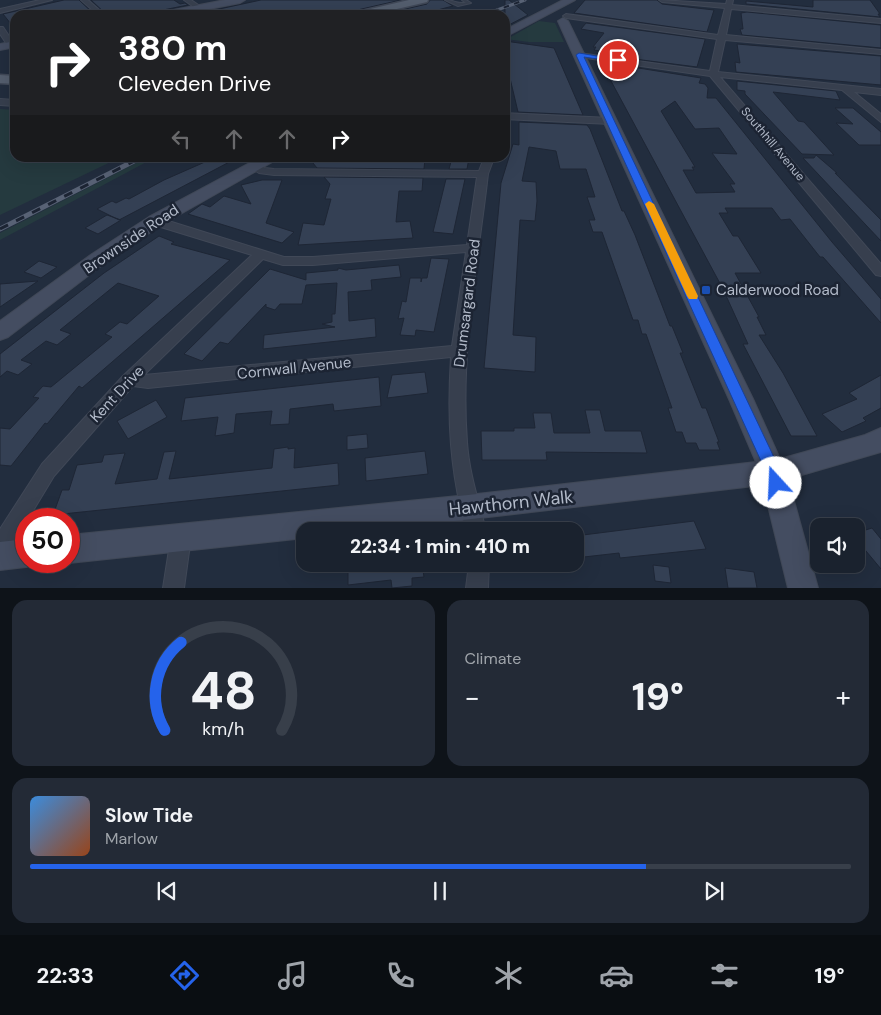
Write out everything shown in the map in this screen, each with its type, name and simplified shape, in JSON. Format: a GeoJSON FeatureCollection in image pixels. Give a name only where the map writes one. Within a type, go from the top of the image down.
{"type":"FeatureCollection","features":[{"type":"Feature","properties":{"kind":"main road"},"geometry":{"type":"LineString","coordinates":[[189,10],[240,0]]}},
{"type":"Feature","properties":{"kind":"main road"},"geometry":{"type":"LineString","coordinates":[[381,10],[422,0]]}},
{"type":"Feature","properties":{"kind":"main road"},"geometry":{"type":"LineString","coordinates":[[510,31],[569,0]]}},
{"type":"Feature","properties":{"kind":"main road"},"geometry":{"type":"LineString","coordinates":[[569,0],[565,19],[579,55],[773,472],[803,588]]}},
{"type":"Feature","properties":{"kind":"main road"},"geometry":{"type":"LineString","coordinates":[[537,17],[565,19]]}},
{"type":"Feature","properties":{"kind":"main road","name":"Brownside Road"},"geometry":{"type":"LineString","coordinates":[[0,332],[99,258],[155,221],[261,162]]}},
{"type":"Feature","properties":{"kind":"main road"},"geometry":{"type":"LineString","coordinates":[[773,472],[872,444],[881,438]]}},
{"type":"Feature","properties":{"kind":"main road","name":"Hawthorn Walk"},"geometry":{"type":"LineString","coordinates":[[80,548],[181,537],[472,520],[773,472]]}},
{"type":"Feature","properties":{"kind":"main road"},"geometry":{"type":"LineString","coordinates":[[0,555],[15,554]]}},
{"type":"Feature","properties":{"kind":"street"},"geometry":{"type":"LineString","coordinates":[[0,11],[49,0]]}},
{"type":"Feature","properties":{"kind":"street"},"geometry":{"type":"LineString","coordinates":[[84,0],[96,10]]}},
{"type":"Feature","properties":{"kind":"street"},"geometry":{"type":"LineString","coordinates":[[187,0],[202,10]]}},
{"type":"Feature","properties":{"kind":"street"},"geometry":{"type":"LineString","coordinates":[[662,0],[729,4],[881,21]]}},
{"type":"Feature","properties":{"kind":"street"},"geometry":{"type":"LineString","coordinates":[[713,74],[729,4]]}},
{"type":"Feature","properties":{"kind":"street"},"geometry":{"type":"LineString","coordinates":[[565,19],[720,37],[881,52]]}},
{"type":"Feature","properties":{"kind":"street"},"geometry":{"type":"LineString","coordinates":[[0,29],[10,46]]}},
{"type":"Feature","properties":{"kind":"street"},"geometry":{"type":"LineString","coordinates":[[579,55],[713,74],[881,92]]}},
{"type":"Feature","properties":{"kind":"street","name":"Southhill Avenue"},"geometry":{"type":"LineString","coordinates":[[713,74],[881,272]]}},
{"type":"Feature","properties":{"kind":"street"},"geometry":{"type":"LineString","coordinates":[[844,88],[881,119]]}},
{"type":"Feature","properties":{"kind":"street"},"geometry":{"type":"LineString","coordinates":[[510,116],[610,121]]}},
{"type":"Feature","properties":{"kind":"street","name":"Drumsargard Road"},"geometry":{"type":"LineString","coordinates":[[472,520],[461,481],[457,435],[458,352],[483,174],[488,162]]}},
{"type":"Feature","properties":{"kind":"street"},"geometry":{"type":"LineString","coordinates":[[253,166],[274,172],[483,174]]}},
{"type":"Feature","properties":{"kind":"street"},"geometry":{"type":"LineString","coordinates":[[155,221],[283,261],[313,262],[474,248]]}},
{"type":"Feature","properties":{"kind":"street","name":"Kent Drive"},"geometry":{"type":"LineString","coordinates":[[0,555],[4,540],[48,470],[129,380],[260,255]]}},
{"type":"Feature","properties":{"kind":"street","name":"Cornwall Avenue"},"geometry":{"type":"LineString","coordinates":[[129,380],[148,382],[458,352]]}},
{"type":"Feature","properties":{"kind":"street"},"geometry":{"type":"LineString","coordinates":[[173,588],[181,537]]}},
{"type":"Feature","properties":{"kind":"street"},"geometry":{"type":"LineString","coordinates":[[477,588],[478,572]]}},
{"type":"Feature","properties":{"kind":"lane"},"geometry":{"type":"LineString","coordinates":[[447,0],[458,5],[469,3],[464,0]]}},
{"type":"Feature","properties":{"kind":"green space"},"geometry":{"type":"Polygon","coordinates":[[[539,21],[555,23],[564,42],[529,42],[510,39],[510,37],[539,21]]]}},
{"type":"Feature","properties":{"kind":"green space"},"geometry":{"type":"Polygon","coordinates":[[[0,109],[10,110],[10,162],[111,162],[0,215],[0,109]]]}},
{"type":"Feature","properties":{"kind":"green space"},"geometry":{"type":"Polygon","coordinates":[[[138,162],[146,162],[0,240],[0,233],[138,162]]]}},
{"type":"Feature","properties":{"kind":"building"},"geometry":{"type":"Polygon","coordinates":[[[64,0],[79,0],[90,10],[20,10],[64,0]]]}},
{"type":"Feature","properties":{"kind":"building"},"geometry":{"type":"Polygon","coordinates":[[[91,0],[174,0],[180,4],[185,3],[188,5],[163,10],[102,10],[91,0]]]}},
{"type":"Feature","properties":{"kind":"building"},"geometry":{"type":"Polygon","coordinates":[[[261,0],[401,0],[357,10],[215,10],[261,0]]]}},
{"type":"Feature","properties":{"kind":"building"},"geometry":{"type":"Polygon","coordinates":[[[430,0],[443,0],[453,6],[437,10],[401,10],[427,4],[430,0]]]}},
{"type":"Feature","properties":{"kind":"building"},"geometry":{"type":"Polygon","coordinates":[[[505,0],[509,0],[528,15],[510,24],[510,10],[505,10],[505,0]]]}},
{"type":"Feature","properties":{"kind":"building"},"geometry":{"type":"Polygon","coordinates":[[[585,0],[657,0],[662,4],[714,10],[707,32],[574,13],[585,0]]]}},
{"type":"Feature","properties":{"kind":"building"},"geometry":{"type":"Polygon","coordinates":[[[813,0],[870,0],[880,14],[878,14],[880,17],[746,4],[746,1],[813,7],[813,0]]]}},
{"type":"Feature","properties":{"kind":"building"},"geometry":{"type":"Polygon","coordinates":[[[10,12],[10,23],[3,14],[10,12]]]}},
{"type":"Feature","properties":{"kind":"building"},"geometry":{"type":"Polygon","coordinates":[[[747,12],[881,25],[881,48],[742,35],[740,29],[743,29],[741,13],[747,12]]]}},
{"type":"Feature","properties":{"kind":"building"},"geometry":{"type":"Polygon","coordinates":[[[586,23],[705,40],[697,67],[611,56],[612,53],[594,50],[596,47],[593,47],[604,33],[581,29],[586,23]]]}},
{"type":"Feature","properties":{"kind":"building"},"geometry":{"type":"Polygon","coordinates":[[[510,42],[554,48],[583,115],[518,112],[510,78],[510,42]]]}},
{"type":"Feature","properties":{"kind":"building"},"geometry":{"type":"Polygon","coordinates":[[[737,44],[881,56],[881,85],[736,72],[735,62],[740,63],[737,44]]]}},
{"type":"Feature","properties":{"kind":"building"},"geometry":{"type":"Polygon","coordinates":[[[607,63],[701,78],[699,83],[705,84],[708,88],[707,98],[716,98],[832,242],[881,299],[881,323],[823,257],[820,257],[790,219],[781,220],[772,208],[725,208],[728,213],[719,213],[733,236],[738,236],[761,273],[735,273],[759,317],[757,317],[766,335],[759,335],[783,373],[817,436],[791,436],[743,344],[748,344],[723,289],[604,68],[607,63]],[[675,101],[661,111],[695,167],[692,167],[694,170],[683,170],[696,193],[735,192],[730,184],[735,184],[712,153],[737,154],[719,128],[695,129],[675,101]]]}},
{"type":"Feature","properties":{"kind":"building"},"geometry":{"type":"Polygon","coordinates":[[[737,81],[836,91],[840,100],[773,92],[798,121],[804,122],[834,155],[802,154],[745,94],[745,91],[737,90],[737,81]]]}},
{"type":"Feature","properties":{"kind":"building"},"geometry":{"type":"Polygon","coordinates":[[[835,108],[853,108],[881,132],[881,145],[859,145],[836,123],[853,124],[835,108]]]}},
{"type":"Feature","properties":{"kind":"building"},"geometry":{"type":"Polygon","coordinates":[[[519,122],[587,125],[590,129],[622,211],[624,211],[635,235],[670,326],[672,326],[683,353],[680,353],[702,408],[706,408],[719,442],[717,442],[720,450],[699,450],[696,443],[686,443],[682,432],[676,432],[668,408],[672,408],[646,334],[642,334],[638,320],[633,320],[602,232],[593,232],[589,220],[595,220],[587,197],[595,197],[586,169],[560,169],[556,151],[529,147],[522,181],[536,182],[537,201],[535,221],[520,220],[513,335],[536,337],[535,372],[484,368],[501,183],[507,162],[510,162],[513,144],[519,145],[519,122]]]}},
{"type":"Feature","properties":{"kind":"building"},"geometry":{"type":"Polygon","coordinates":[[[816,155],[837,173],[835,173],[881,220],[881,241],[803,158],[814,158],[816,155]]]}},
{"type":"Feature","properties":{"kind":"building"},"geometry":{"type":"Polygon","coordinates":[[[205,162],[229,162],[119,220],[97,209],[112,201],[116,203],[126,198],[129,199],[164,180],[205,162]]]}},
{"type":"Feature","properties":{"kind":"building"},"geometry":{"type":"Polygon","coordinates":[[[312,162],[425,162],[424,169],[317,168],[312,162]]]}},
{"type":"Feature","properties":{"kind":"building"},"geometry":{"type":"Polygon","coordinates":[[[451,162],[468,162],[467,169],[449,169],[451,162]]]}},
{"type":"Feature","properties":{"kind":"building"},"geometry":{"type":"Polygon","coordinates":[[[324,177],[423,178],[422,191],[399,191],[396,222],[410,221],[413,238],[298,245],[303,223],[324,225],[331,199],[325,199],[330,184],[324,177]]]}},
{"type":"Feature","properties":{"kind":"building"},"geometry":{"type":"Polygon","coordinates":[[[446,179],[465,179],[453,234],[433,232],[446,179]]]}},
{"type":"Feature","properties":{"kind":"building"},"geometry":{"type":"Polygon","coordinates":[[[262,180],[282,180],[266,223],[294,232],[282,243],[188,214],[202,204],[210,207],[224,196],[251,204],[241,185],[262,180]]]}},
{"type":"Feature","properties":{"kind":"building"},"geometry":{"type":"Polygon","coordinates":[[[107,215],[121,220],[98,234],[85,228],[107,215]]]}},
{"type":"Feature","properties":{"kind":"building"},"geometry":{"type":"Polygon","coordinates":[[[159,236],[174,242],[171,244],[230,260],[82,388],[79,386],[47,424],[45,423],[11,466],[0,465],[0,428],[10,429],[39,398],[33,397],[43,386],[51,387],[112,337],[105,334],[120,322],[127,324],[159,296],[118,283],[60,330],[71,334],[57,345],[46,341],[21,360],[32,364],[18,375],[7,371],[0,377],[0,354],[104,273],[159,236]]]}},
{"type":"Feature","properties":{"kind":"building"},"geometry":{"type":"Polygon","coordinates":[[[431,258],[449,259],[434,332],[416,330],[415,336],[400,335],[404,318],[398,319],[402,301],[406,302],[410,278],[421,278],[421,282],[422,278],[427,278],[431,258]]]}},
{"type":"Feature","properties":{"kind":"building"},"geometry":{"type":"Polygon","coordinates":[[[39,261],[57,267],[41,278],[24,272],[39,261]]]}},
{"type":"Feature","properties":{"kind":"building"},"geometry":{"type":"Polygon","coordinates":[[[399,265],[401,277],[371,280],[372,290],[348,292],[349,321],[375,318],[376,337],[263,349],[264,335],[335,327],[322,324],[332,322],[332,314],[335,314],[337,283],[306,285],[302,304],[280,304],[275,310],[266,307],[266,304],[228,344],[220,342],[202,361],[184,354],[270,269],[306,280],[306,273],[338,270],[338,268],[346,270],[399,265]]]}},
{"type":"Feature","properties":{"kind":"building"},"geometry":{"type":"Polygon","coordinates":[[[38,281],[0,307],[0,284],[38,281]]]}},
{"type":"Feature","properties":{"kind":"building"},"geometry":{"type":"Polygon","coordinates":[[[425,372],[428,393],[387,398],[392,375],[425,372]]]}},
{"type":"Feature","properties":{"kind":"building"},"geometry":{"type":"Polygon","coordinates":[[[881,375],[881,408],[863,418],[866,421],[842,432],[822,414],[857,399],[849,393],[881,375]]]}},
{"type":"Feature","properties":{"kind":"building"},"geometry":{"type":"Polygon","coordinates":[[[379,377],[381,406],[334,411],[333,404],[290,409],[289,424],[270,425],[272,411],[236,414],[234,433],[215,436],[218,417],[181,421],[185,398],[379,377]]]}},
{"type":"Feature","properties":{"kind":"building"},"geometry":{"type":"Polygon","coordinates":[[[156,400],[167,417],[128,439],[117,421],[156,400]]]}},
{"type":"Feature","properties":{"kind":"building"},"geometry":{"type":"Polygon","coordinates":[[[585,410],[600,410],[605,431],[641,431],[647,453],[546,452],[547,460],[482,460],[481,431],[514,431],[514,428],[535,428],[533,413],[551,413],[554,433],[590,433],[585,410]]]}},
{"type":"Feature","properties":{"kind":"building"},"geometry":{"type":"Polygon","coordinates":[[[367,434],[368,448],[347,450],[347,436],[367,434]]]}},
{"type":"Feature","properties":{"kind":"building"},"geometry":{"type":"Polygon","coordinates":[[[295,448],[294,468],[338,463],[339,485],[80,512],[80,508],[56,508],[62,490],[69,490],[77,465],[102,462],[104,455],[125,453],[115,484],[157,479],[164,452],[176,451],[169,479],[272,468],[274,449],[295,448]]]}},
{"type":"Feature","properties":{"kind":"building"},"geometry":{"type":"Polygon","coordinates":[[[425,451],[428,474],[366,481],[365,458],[425,451]]]}},
{"type":"Feature","properties":{"kind":"building"},"geometry":{"type":"Polygon","coordinates":[[[694,521],[706,549],[620,558],[619,553],[584,557],[584,535],[694,521]]]}},
{"type":"Feature","properties":{"kind":"building"},"geometry":{"type":"Polygon","coordinates":[[[872,528],[881,539],[881,569],[865,550],[865,530],[872,528]]]}},
{"type":"Feature","properties":{"kind":"building"},"geometry":{"type":"Polygon","coordinates":[[[653,565],[669,567],[671,583],[655,581],[653,565]]]}},
{"type":"Feature","properties":{"kind":"building"},"geometry":{"type":"Polygon","coordinates":[[[725,568],[754,572],[757,588],[728,588],[725,568]]]}},
{"type":"Feature","properties":{"kind":"building"},"geometry":{"type":"Polygon","coordinates":[[[348,572],[423,572],[424,577],[412,578],[412,586],[392,588],[391,580],[348,585],[348,572]]]}},
{"type":"Feature","properties":{"kind":"railway"},"geometry":{"type":"LineString","coordinates":[[497,10],[525,0]]}},
{"type":"Feature","properties":{"kind":"railway"},"geometry":{"type":"LineString","coordinates":[[0,229],[132,162]]}},
{"type":"Feature","properties":{"kind":"slow traffic"},"geometry":{"type":"LineString","coordinates":[[649,204],[693,296]]}},
{"type":"Feature","properties":{"kind":"place","name":"Calderwood Road"},"geometry":{"type":"Point","coordinates":[706,290]}},
{"type":"Feature","properties":{"kind":"route"},"geometry":{"type":"LineString","coordinates":[[618,60],[579,55],[741,399],[776,483]]}}]}
